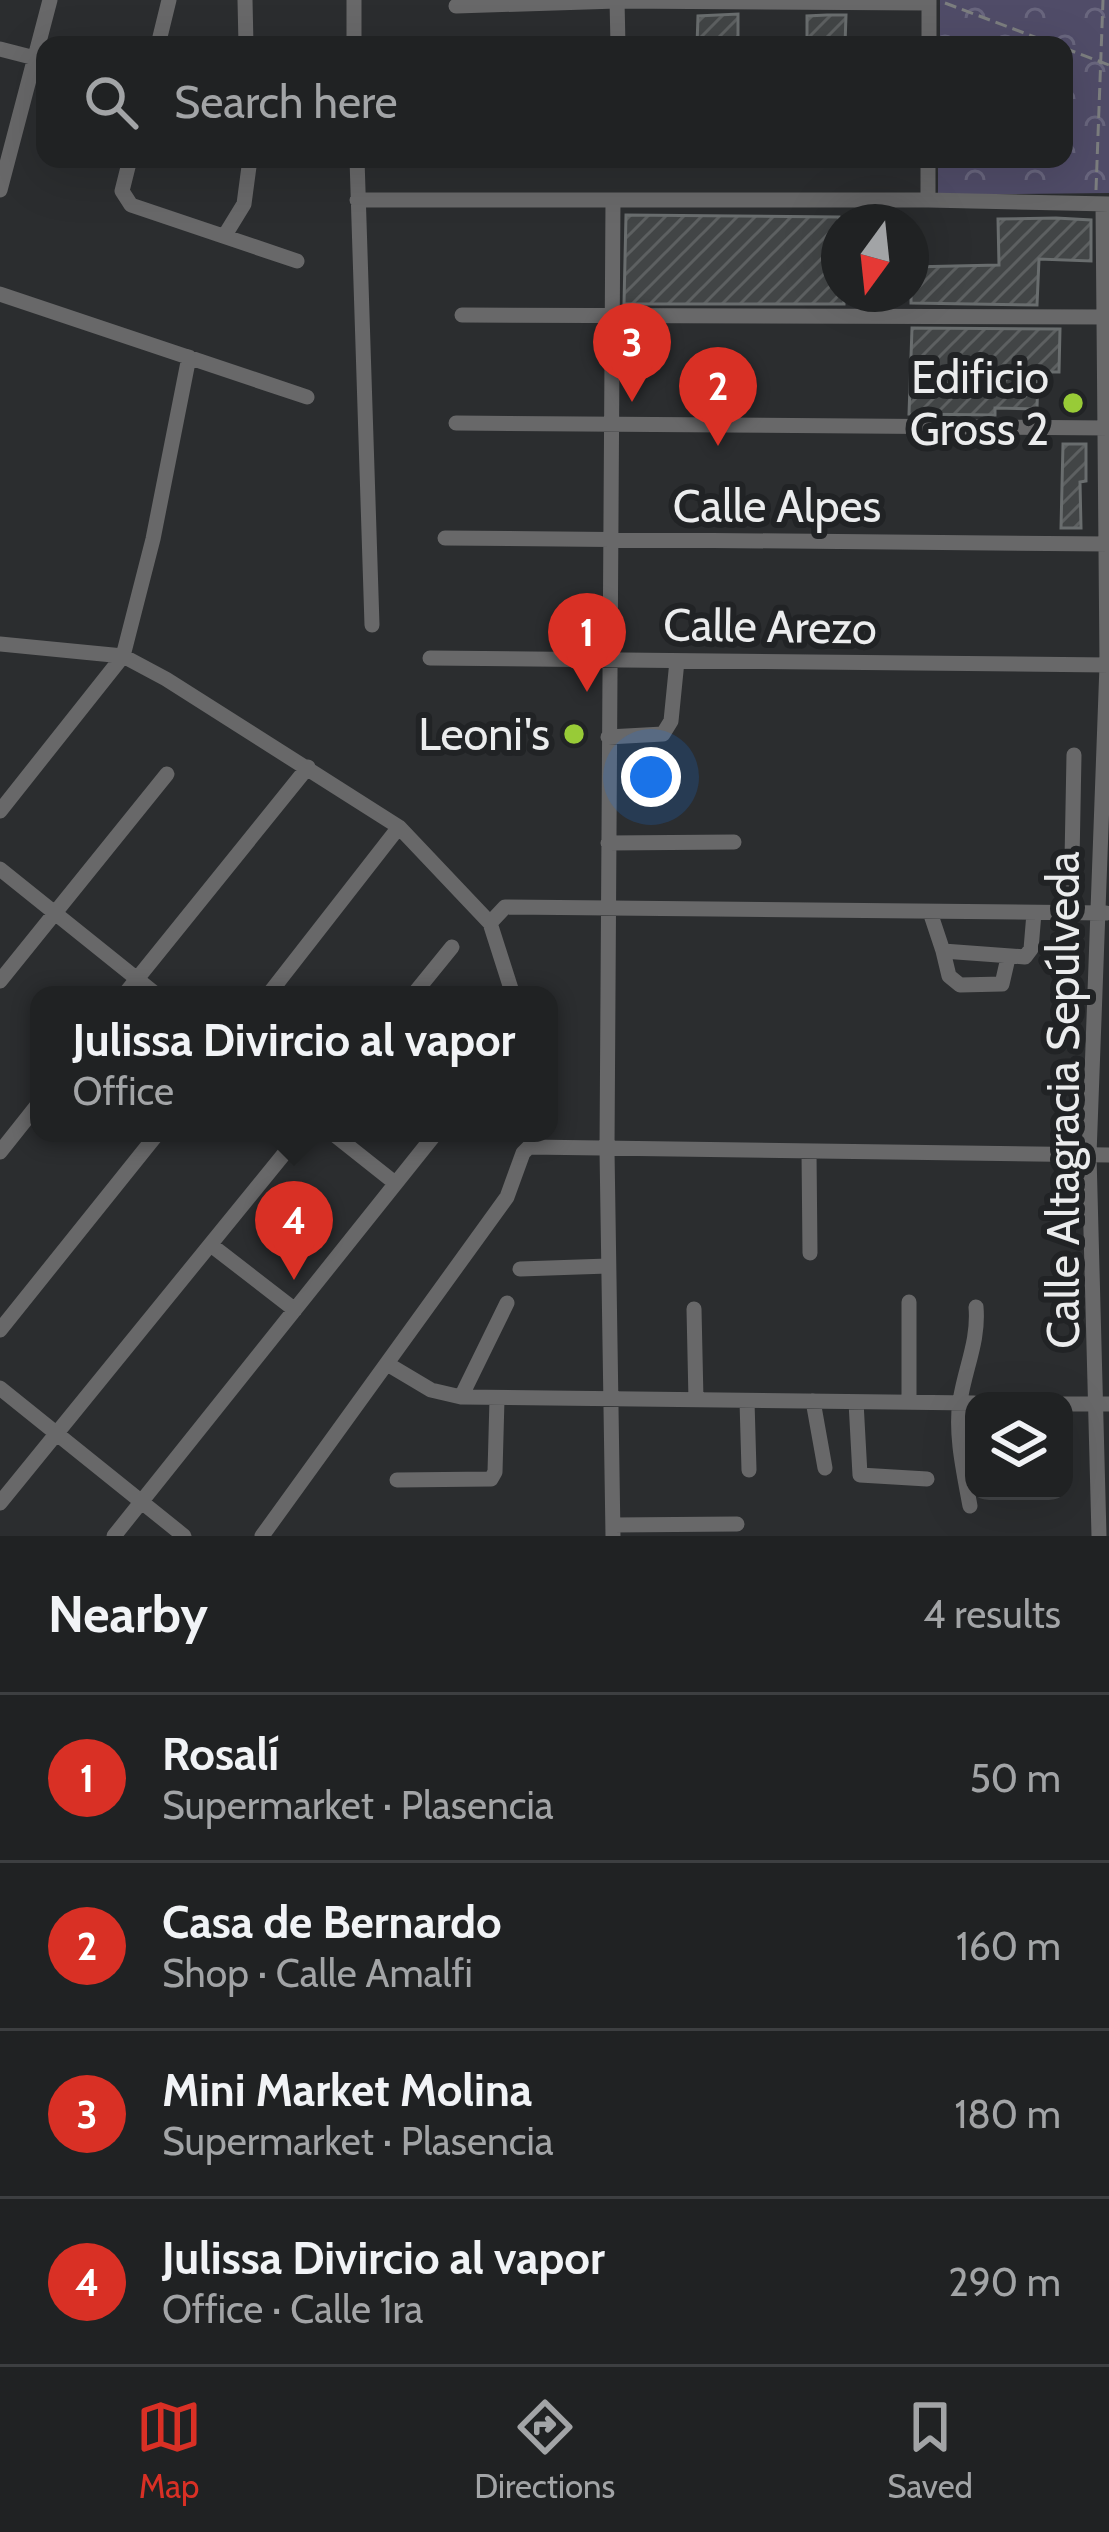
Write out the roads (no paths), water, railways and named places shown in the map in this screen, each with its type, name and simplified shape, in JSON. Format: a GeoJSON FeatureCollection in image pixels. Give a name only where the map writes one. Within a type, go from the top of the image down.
{"type":"FeatureCollection","features":[{"type":"Feature","properties":{"kind":"street"},"geometry":{"type":"LineString","coordinates":[[40,36],[50,0]]}},
{"type":"Feature","properties":{"kind":"street"},"geometry":{"type":"LineString","coordinates":[[160,36],[169,0]]}},
{"type":"Feature","properties":{"kind":"street"},"geometry":{"type":"LineString","coordinates":[[244,0],[246,36]]}},
{"type":"Feature","properties":{"kind":"street"},"geometry":{"type":"LineString","coordinates":[[354,0],[354,36]]}},
{"type":"Feature","properties":{"kind":"street"},"geometry":{"type":"LineString","coordinates":[[617,1],[617,36]]}},
{"type":"Feature","properties":{"kind":"street"},"geometry":{"type":"LineString","coordinates":[[456,6],[931,1],[929,36]]}},
{"type":"Feature","properties":{"kind":"street"},"geometry":{"type":"LineString","coordinates":[[0,49],[34,58]]}},
{"type":"Feature","properties":{"kind":"street"},"geometry":{"type":"LineString","coordinates":[[0,190],[36,51]]}},
{"type":"Feature","properties":{"kind":"street"},"geometry":{"type":"LineString","coordinates":[[128,168],[122,191],[131,205],[297,261]]}},
{"type":"Feature","properties":{"kind":"street"},"geometry":{"type":"LineString","coordinates":[[226,235],[244,204],[249,168]]}},
{"type":"Feature","properties":{"kind":"street"},"geometry":{"type":"LineString","coordinates":[[356,168],[372,625]]}},
{"type":"Feature","properties":{"kind":"street"},"geometry":{"type":"LineString","coordinates":[[928,168],[928,200]]}},
{"type":"Feature","properties":{"kind":"street"},"geometry":{"type":"LineString","coordinates":[[357,200],[1102,204]]}},
{"type":"Feature","properties":{"kind":"street"},"geometry":{"type":"LineString","coordinates":[[613,200],[607,1150],[614,1531],[737,1524]]}},
{"type":"Feature","properties":{"kind":"street","name":"Calle Altagracia Sepúlveda"},"geometry":{"type":"LineString","coordinates":[[1099,1536],[1102,1311],[1089,1155],[1104,913],[1108,665],[1102,204]]}},
{"type":"Feature","properties":{"kind":"street"},"geometry":{"type":"LineString","coordinates":[[0,294],[308,397]]}},
{"type":"Feature","properties":{"kind":"street"},"geometry":{"type":"LineString","coordinates":[[462,315],[1107,317]]}},
{"type":"Feature","properties":{"kind":"street"},"geometry":{"type":"LineString","coordinates":[[0,811],[123,656],[153,538],[189,357]]}},
{"type":"Feature","properties":{"kind":"street"},"geometry":{"type":"LineString","coordinates":[[456,423],[1107,428]]}},
{"type":"Feature","properties":{"kind":"street","name":"Calle Alpes"},"geometry":{"type":"LineString","coordinates":[[445,538],[1108,544]]}},
{"type":"Feature","properties":{"kind":"street"},"geometry":{"type":"LineString","coordinates":[[0,644],[123,656],[399,827],[490,923],[509,986]]}},
{"type":"Feature","properties":{"kind":"street","name":"Calle Arezo"},"geometry":{"type":"LineString","coordinates":[[430,658],[1108,665]]}},
{"type":"Feature","properties":{"kind":"street"},"geometry":{"type":"LineString","coordinates":[[608,737],[663,734],[671,721],[676,661]]}},
{"type":"Feature","properties":{"kind":"street"},"geometry":{"type":"LineString","coordinates":[[1071,913],[1074,755]]}},
{"type":"Feature","properties":{"kind":"street"},"geometry":{"type":"LineString","coordinates":[[131,986],[308,767]]}},
{"type":"Feature","properties":{"kind":"street"},"geometry":{"type":"LineString","coordinates":[[0,981],[167,774]]}},
{"type":"Feature","properties":{"kind":"street"},"geometry":{"type":"LineString","coordinates":[[275,986],[399,827]]}},
{"type":"Feature","properties":{"kind":"street"},"geometry":{"type":"LineString","coordinates":[[608,843],[734,842]]}},
{"type":"Feature","properties":{"kind":"street"},"geometry":{"type":"LineString","coordinates":[[0,869],[146,986]]}},
{"type":"Feature","properties":{"kind":"street"},"geometry":{"type":"LineString","coordinates":[[490,923],[505,908],[1104,913]]}},
{"type":"Feature","properties":{"kind":"street"},"geometry":{"type":"LineString","coordinates":[[929,912],[949,976],[960,985],[997,987],[1006,981],[1008,958]]}},
{"type":"Feature","properties":{"kind":"street"},"geometry":{"type":"LineString","coordinates":[[943,952],[1024,957],[1031,949],[1034,913]]}},
{"type":"Feature","properties":{"kind":"street"},"geometry":{"type":"LineString","coordinates":[[420,986],[452,947]]}},
{"type":"Feature","properties":{"kind":"street"},"geometry":{"type":"LineString","coordinates":[[0,1152],[30,1114]]}},
{"type":"Feature","properties":{"kind":"street"},"geometry":{"type":"LineString","coordinates":[[0,1330],[151,1142]]}},
{"type":"Feature","properties":{"kind":"street"},"geometry":{"type":"LineString","coordinates":[[0,1503],[294,1142]]}},
{"type":"Feature","properties":{"kind":"street"},"geometry":{"type":"LineString","coordinates":[[343,1142],[395,1183]]}},
{"type":"Feature","properties":{"kind":"street"},"geometry":{"type":"LineString","coordinates":[[114,1536],[429,1142]]}},
{"type":"Feature","properties":{"kind":"street"},"geometry":{"type":"LineString","coordinates":[[262,1536],[507,1197],[529,1147],[1109,1156]]}},
{"type":"Feature","properties":{"kind":"street"},"geometry":{"type":"LineString","coordinates":[[808,1152],[810,1253]]}},
{"type":"Feature","properties":{"kind":"street"},"geometry":{"type":"LineString","coordinates":[[211,1245],[295,1310]]}},
{"type":"Feature","properties":{"kind":"street"},"geometry":{"type":"LineString","coordinates":[[520,1269],[608,1266]]}},
{"type":"Feature","properties":{"kind":"street"},"geometry":{"type":"LineString","coordinates":[[909,1302],[909,1402]]}},
{"type":"Feature","properties":{"kind":"street"},"geometry":{"type":"LineString","coordinates":[[461,1397],[507,1303]]}},
{"type":"Feature","properties":{"kind":"street"},"geometry":{"type":"LineString","coordinates":[[969,1392],[978,1329],[976,1307]]}},
{"type":"Feature","properties":{"kind":"street"},"geometry":{"type":"LineString","coordinates":[[694,1309],[696,1400]]}},
{"type":"Feature","properties":{"kind":"street"},"geometry":{"type":"LineString","coordinates":[[389,1365],[431,1390],[461,1397],[965,1403]]}},
{"type":"Feature","properties":{"kind":"street"},"geometry":{"type":"LineString","coordinates":[[0,1388],[184,1536]]}},
{"type":"Feature","properties":{"kind":"street"},"geometry":{"type":"LineString","coordinates":[[397,1480],[491,1479],[497,1399]]}},
{"type":"Feature","properties":{"kind":"street"},"geometry":{"type":"LineString","coordinates":[[748,1401],[748,1470]]}},
{"type":"Feature","properties":{"kind":"street"},"geometry":{"type":"LineString","coordinates":[[813,1401],[825,1468]]}},
{"type":"Feature","properties":{"kind":"street"},"geometry":{"type":"LineString","coordinates":[[856,1402],[860,1475],[927,1479]]}},
{"type":"Feature","properties":{"kind":"street"},"geometry":{"type":"LineString","coordinates":[[1073,1404],[1104,1404]]}},
{"type":"Feature","properties":{"kind":"street"},"geometry":{"type":"LineString","coordinates":[[965,1421],[961,1458],[965,1479]]}},
{"type":"Feature","properties":{"kind":"street"},"geometry":{"type":"LineString","coordinates":[[969,1500],[970,1506]]}},
{"type":"Feature","properties":{"kind":"place","name":"Mini Market Molina"},"geometry":{"type":"Point","coordinates":[632,402]}},
{"type":"Feature","properties":{"kind":"place","name":"Edificio Gross 2"},"geometry":{"type":"Point","coordinates":[1073,403]}},
{"type":"Feature","properties":{"kind":"place","name":"Casa de Bernardo"},"geometry":{"type":"Point","coordinates":[718,446]}},
{"type":"Feature","properties":{"kind":"place","name":"Rosalí"},"geometry":{"type":"Point","coordinates":[587,692]}},
{"type":"Feature","properties":{"kind":"place","name":"Leoni's"},"geometry":{"type":"Point","coordinates":[574,734]}},
{"type":"Feature","properties":{"kind":"place","name":"Julissa Divircio al vapor"},"geometry":{"type":"Point","coordinates":[294,1280]}}]}
